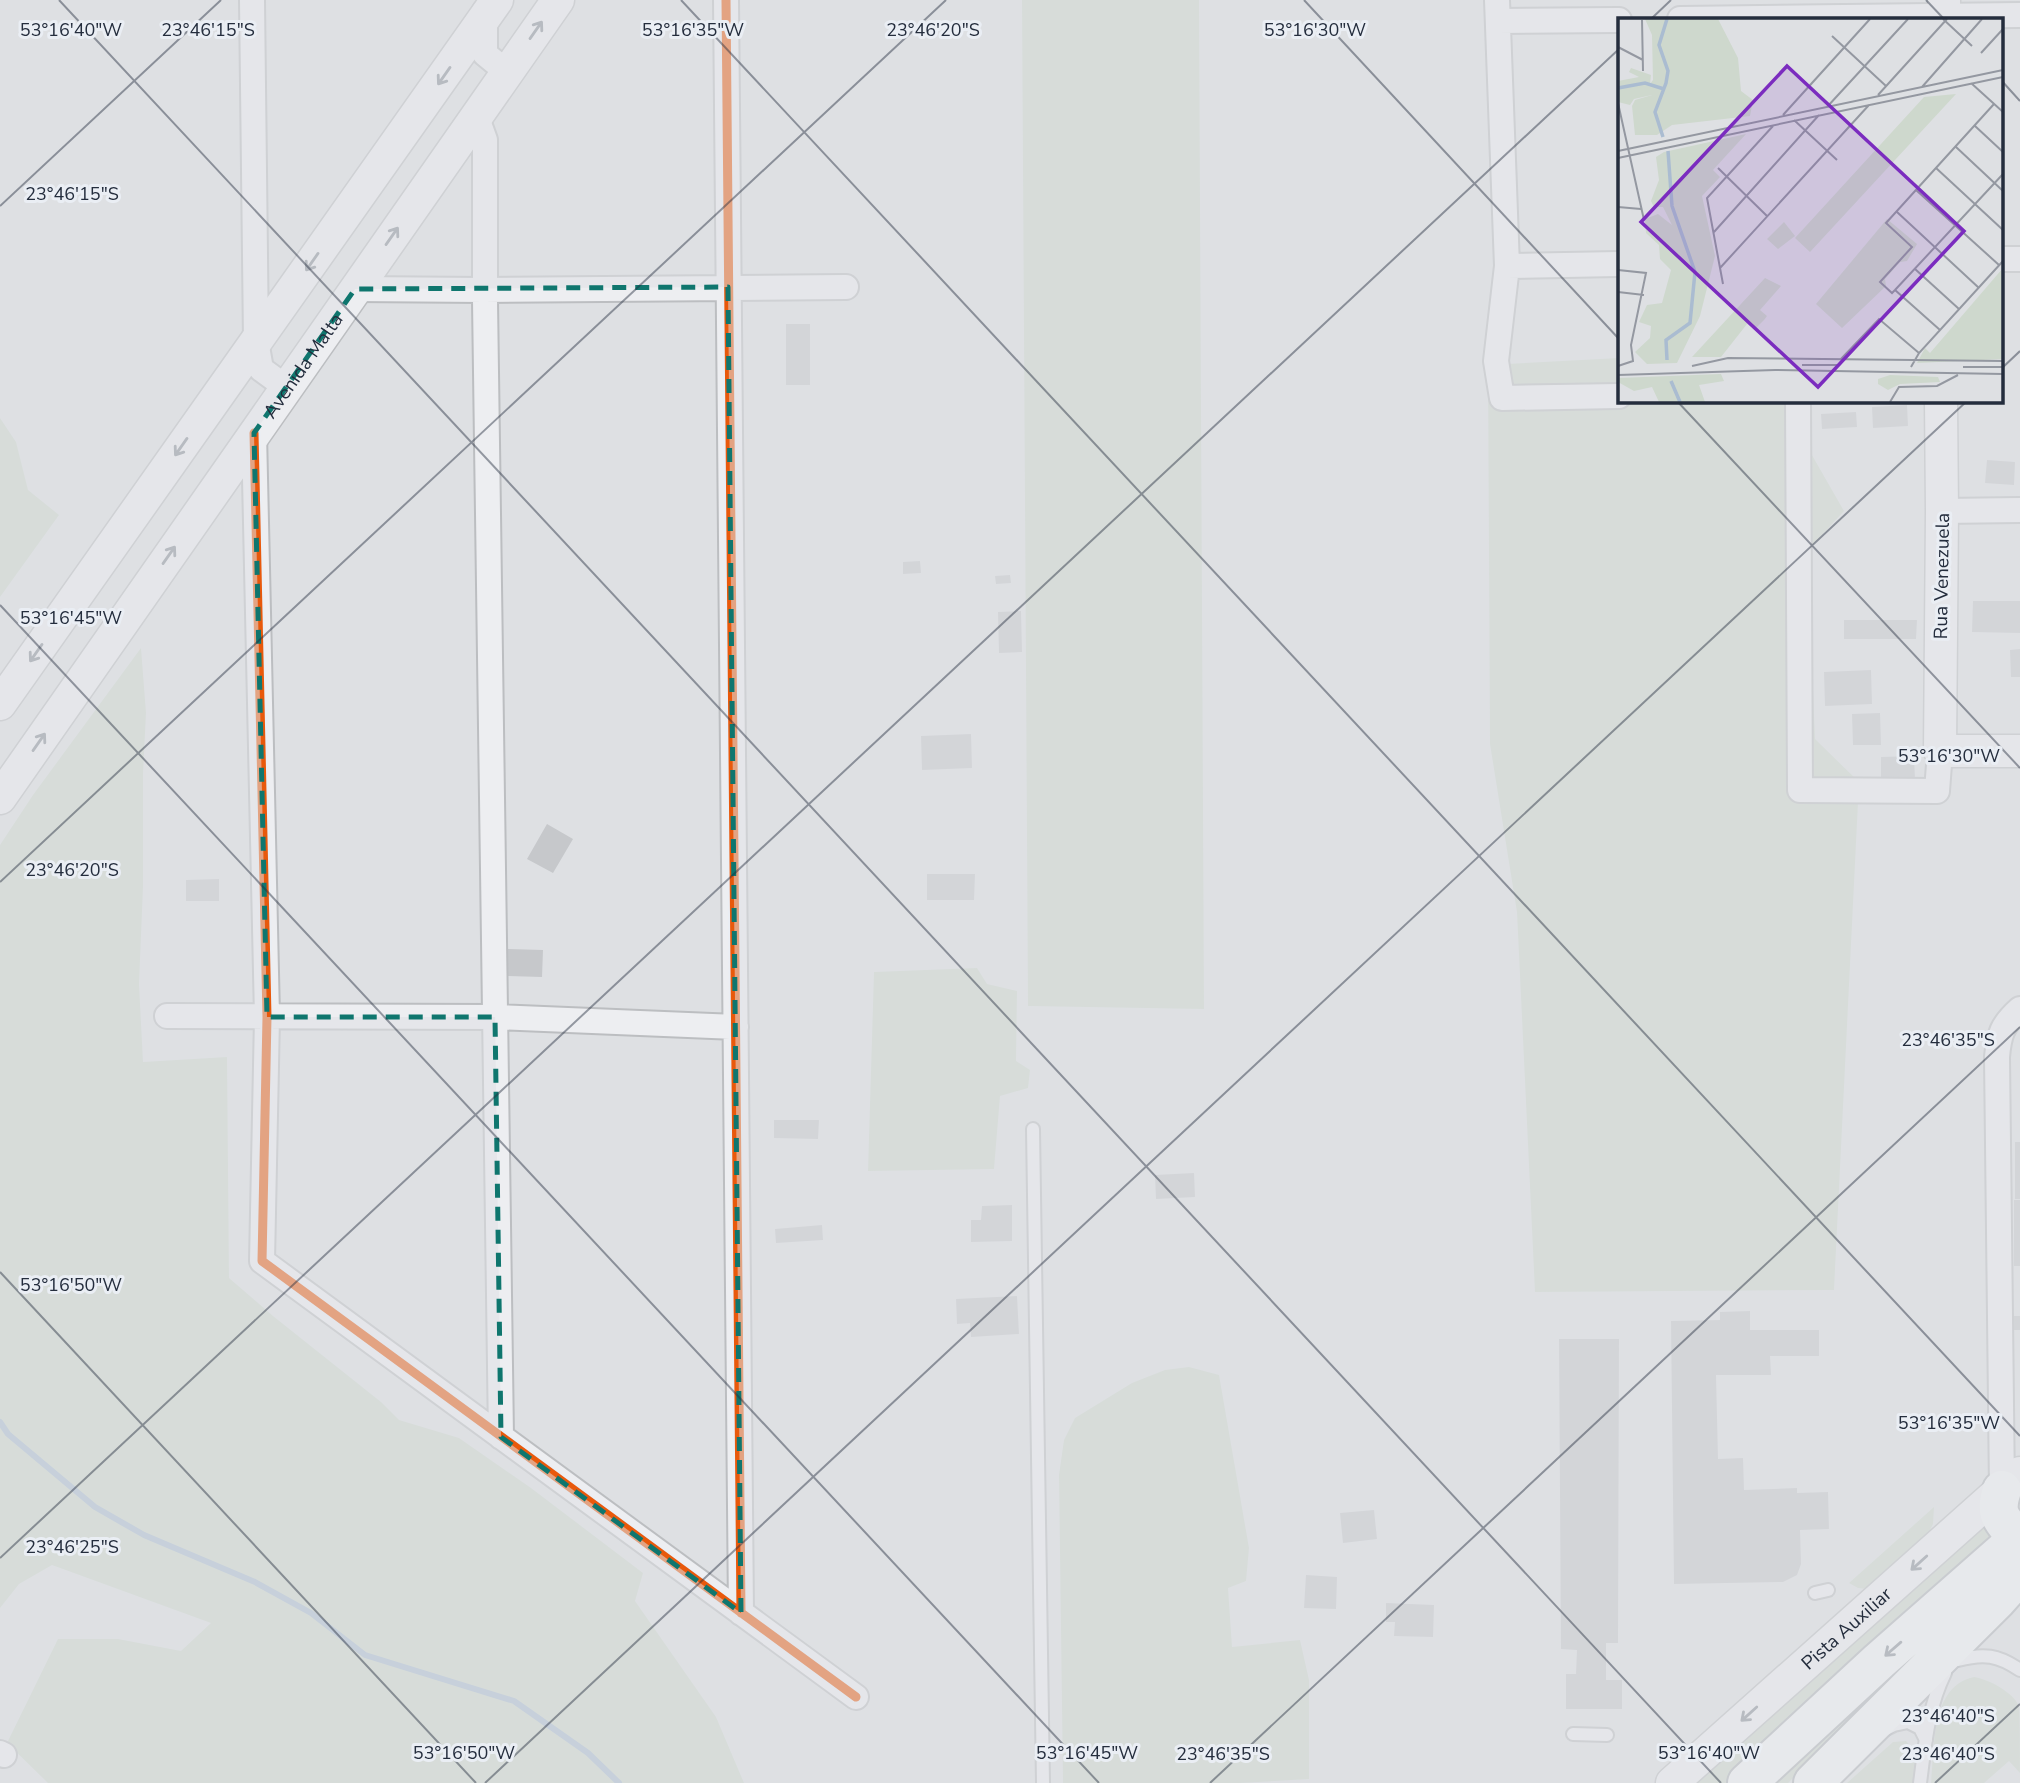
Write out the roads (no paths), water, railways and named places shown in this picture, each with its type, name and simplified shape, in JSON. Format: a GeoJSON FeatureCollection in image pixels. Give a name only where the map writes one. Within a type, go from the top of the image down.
{"type":"FeatureCollection","features":[{"type":"Feature","properties":{"kind":"highway"},"geometry":{"type":"LineString","coordinates":[[1747,1783],[1879,1661],[2009,1524]]}},
{"type":"Feature","properties":{"kind":"highway"},"geometry":{"type":"LineString","coordinates":[[1813,1783],[2012,1583],[2009,1524]]}},
{"type":"Feature","properties":{"kind":"highway"},"geometry":{"type":"LineString","coordinates":[[1819,1783],[2020,1605]]}},
{"type":"Feature","properties":{"kind":"street"},"geometry":{"type":"LineString","coordinates":[[252,0],[256,341],[261,369],[287,388]]}},
{"type":"Feature","properties":{"kind":"street","name":"Avenida Malta"},"geometry":{"type":"LineString","coordinates":[[0,798],[558,0]]}},
{"type":"Feature","properties":{"kind":"street"},"geometry":{"type":"LineString","coordinates":[[726,0],[741,1613]]}},
{"type":"Feature","properties":{"kind":"street"},"geometry":{"type":"LineString","coordinates":[[0,704],[489,6]]}},
{"type":"Feature","properties":{"kind":"street"},"geometry":{"type":"LineString","coordinates":[[489,6],[485,54],[507,72]]}},
{"type":"Feature","properties":{"kind":"street"},"geometry":{"type":"LineString","coordinates":[[1618,20],[1497,11],[1507,266],[1496,361],[1502,398],[1618,396]]}},
{"type":"Feature","properties":{"kind":"street"},"geometry":{"type":"LineString","coordinates":[[1718,18],[1944,12],[2020,15]]}},
{"type":"Feature","properties":{"kind":"street"},"geometry":{"type":"LineString","coordinates":[[476,115],[485,140],[484,290],[501,1437]]}},
{"type":"Feature","properties":{"kind":"street"},"geometry":{"type":"LineString","coordinates":[[2002,258],[2020,259]]}},
{"type":"Feature","properties":{"kind":"street"},"geometry":{"type":"LineString","coordinates":[[1507,266],[1618,264]]}},
{"type":"Feature","properties":{"kind":"street"},"geometry":{"type":"LineString","coordinates":[[355,289],[846,286]]}},
{"type":"Feature","properties":{"kind":"street"},"geometry":{"type":"LineString","coordinates":[[1798,402],[1800,790],[1937,791],[1940,751],[2020,751]]}},
{"type":"Feature","properties":{"kind":"street","name":"Rua Venezuela"},"geometry":{"type":"LineString","coordinates":[[1940,751],[1941,402]]}},
{"type":"Feature","properties":{"kind":"street"},"geometry":{"type":"LineString","coordinates":[[254,433],[267,1017],[262,1261],[856,1698]]}},
{"type":"Feature","properties":{"kind":"street"},"geometry":{"type":"LineString","coordinates":[[1942,511],[2020,510]]}},
{"type":"Feature","properties":{"kind":"street"},"geometry":{"type":"LineString","coordinates":[[2009,1524],[1997,1057],[1999,1037],[2007,1021],[2020,1009]]}},
{"type":"Feature","properties":{"kind":"street"},"geometry":{"type":"LineString","coordinates":[[167,1016],[495,1017],[736,1027]]}},
{"type":"Feature","properties":{"kind":"street","name":"Pista Auxiliar"},"geometry":{"type":"LineString","coordinates":[[1672,1783],[2009,1524]]}},
{"type":"Feature","properties":{"kind":"lane"},"geometry":{"type":"LineString","coordinates":[[1033,1129],[1043,1783]]}},
{"type":"Feature","properties":{"kind":"lane"},"geometry":{"type":"LineString","coordinates":[[1920,1783],[1937,1690],[1952,1666],[1977,1655],[1997,1657],[2020,1670]]}},
{"type":"Feature","properties":{"kind":"lane"},"geometry":{"type":"LineString","coordinates":[[1869,1739],[1894,1725],[1908,1722],[1920,1728],[1926,1740]]}},
{"type":"Feature","properties":{"kind":"lane"},"geometry":{"type":"LineString","coordinates":[[1573,1734],[1606,1735]]}},
{"type":"Feature","properties":{"kind":"waterway"},"geometry":{"type":"LineString","coordinates":[[0,1422],[8,1434],[95,1507],[144,1535],[255,1582],[311,1613],[365,1655],[514,1701],[588,1753],[619,1783]]}}]}
